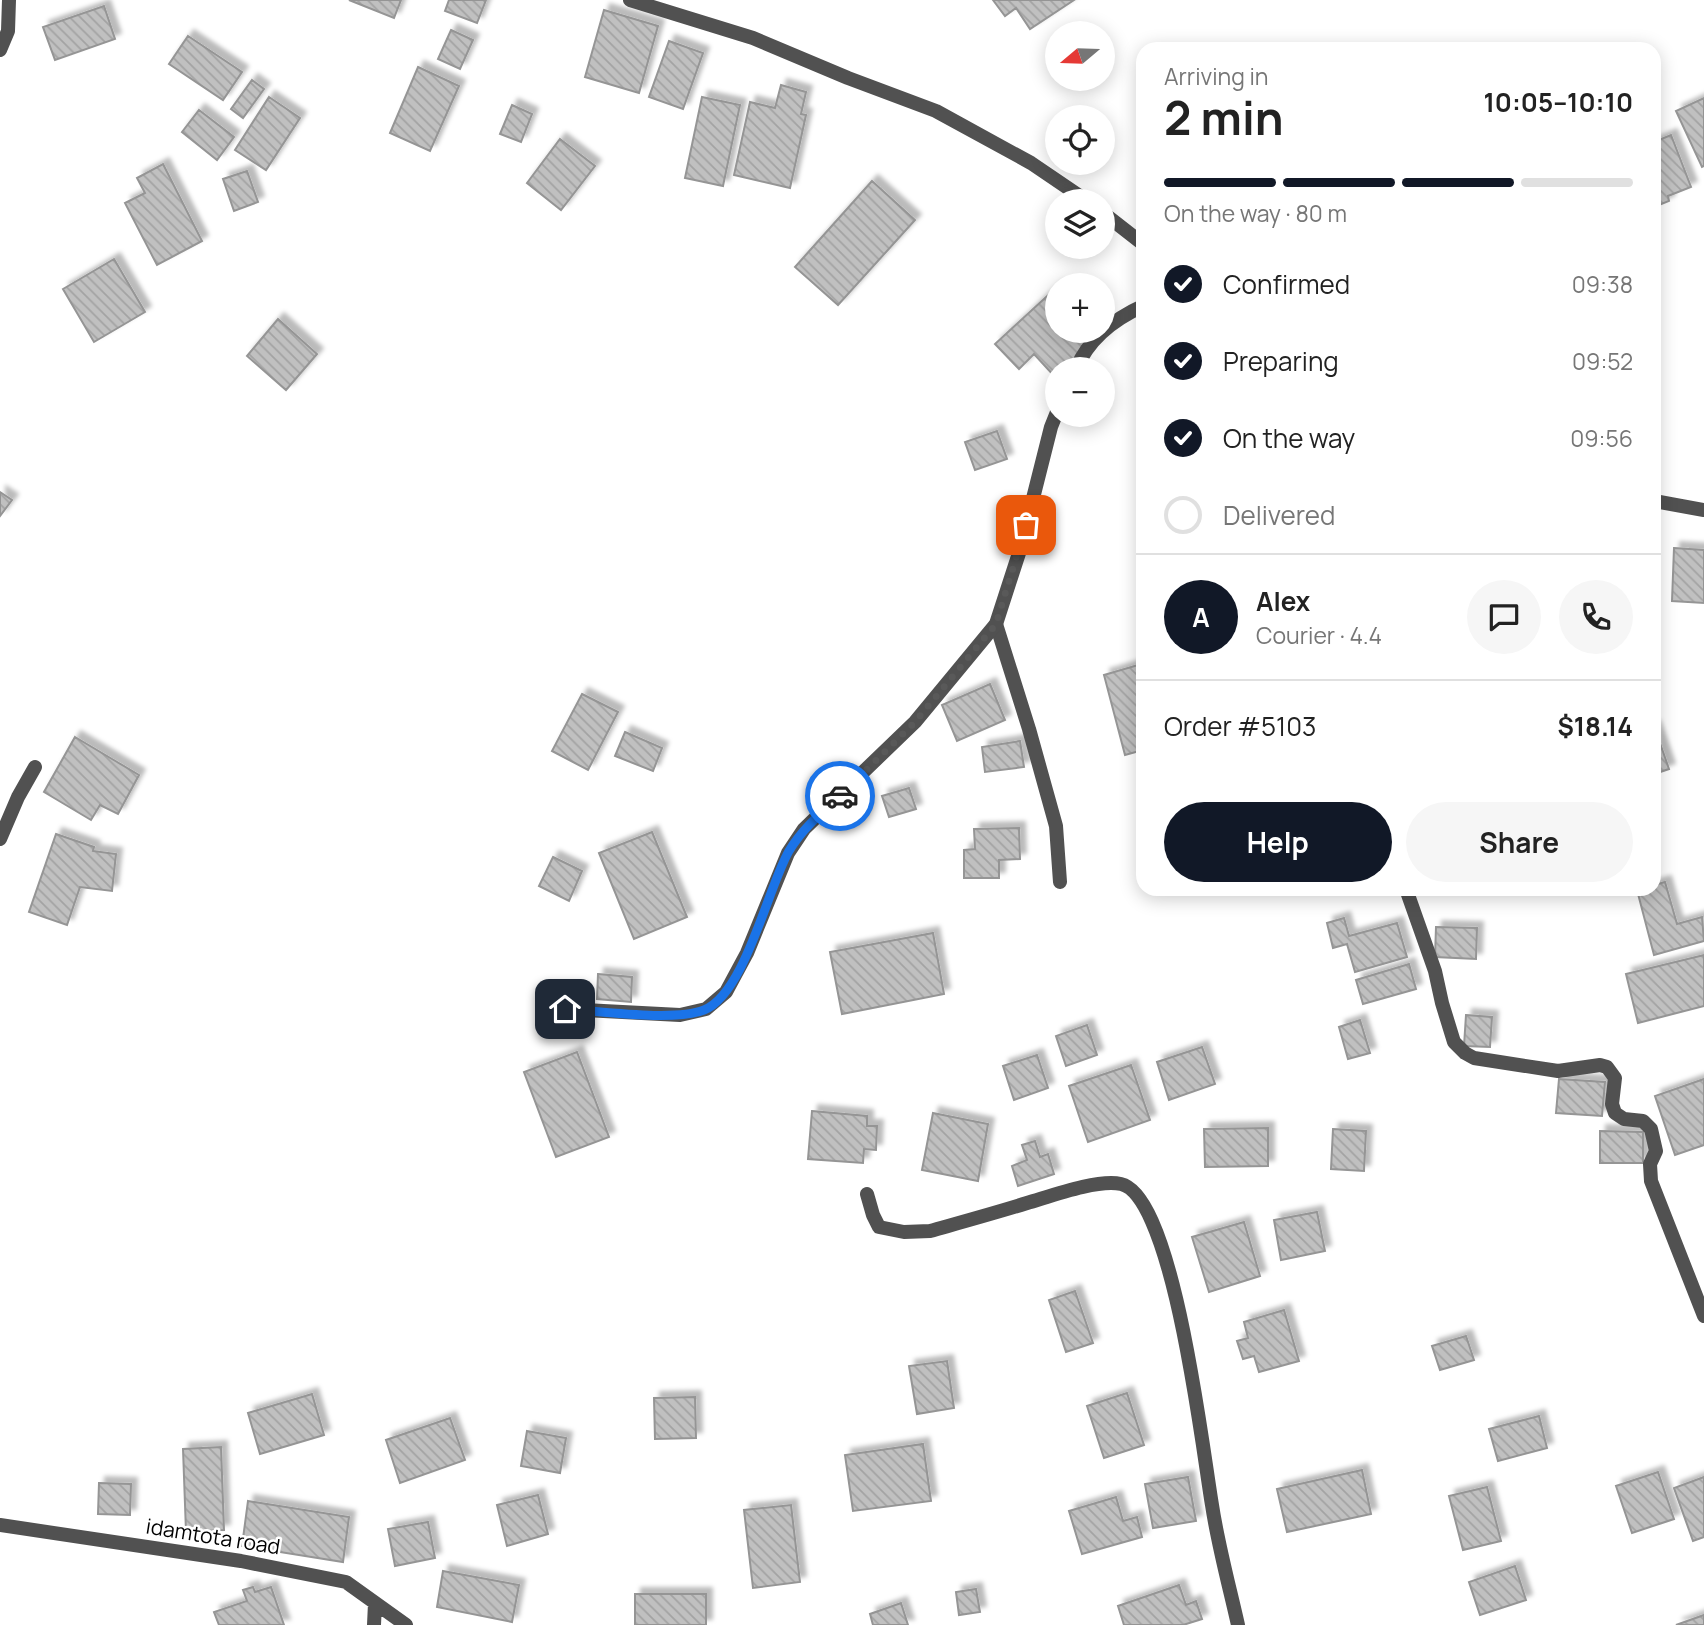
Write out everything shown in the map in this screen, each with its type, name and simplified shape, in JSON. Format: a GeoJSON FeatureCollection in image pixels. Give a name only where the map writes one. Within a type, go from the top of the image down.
{"type":"FeatureCollection","features":[{"type":"Feature","properties":{"kind":"street"},"geometry":{"type":"LineString","coordinates":[[0,50],[8,31],[9,0]]}},
{"type":"Feature","properties":{"kind":"street"},"geometry":{"type":"LineString","coordinates":[[630,0],[753,38],[936,111],[1031,163],[1069,189]]}},
{"type":"Feature","properties":{"kind":"street"},"geometry":{"type":"LineString","coordinates":[[1115,222],[1136,239]]}},
{"type":"Feature","properties":{"kind":"street"},"geometry":{"type":"LineString","coordinates":[[1081,357],[1120,317],[1136,309]]}},
{"type":"Feature","properties":{"kind":"street"},"geometry":{"type":"LineString","coordinates":[[565,1009],[680,1015],[706,1009],[726,992],[751,943],[788,853],[804,829],[915,722],[996,624],[1020,550],[1051,427]]}},
{"type":"Feature","properties":{"kind":"street"},"geometry":{"type":"LineString","coordinates":[[1661,502],[1704,510]]}},
{"type":"Feature","properties":{"kind":"street"},"geometry":{"type":"LineString","coordinates":[[996,624],[1056,826],[1060,882]]}},
{"type":"Feature","properties":{"kind":"street"},"geometry":{"type":"LineString","coordinates":[[0,839],[18,797],[35,767]]}},
{"type":"Feature","properties":{"kind":"street"},"geometry":{"type":"LineString","coordinates":[[1408,896],[1435,971],[1441,1003],[1454,1042],[1465,1053],[1474,1058],[1558,1071],[1600,1065],[1607,1067],[1615,1077],[1612,1104],[1615,1113],[1624,1119],[1643,1121],[1651,1129],[1656,1151],[1650,1164],[1651,1181],[1704,1316]]}},
{"type":"Feature","properties":{"kind":"street"},"geometry":{"type":"LineString","coordinates":[[867,1194],[879,1227],[930,1231],[1090,1185],[1120,1184],[1134,1191],[1155,1228],[1184,1333],[1212,1507],[1238,1625]]}},
{"type":"Feature","properties":{"kind":"street","name":"idamtota road"},"geometry":{"type":"LineString","coordinates":[[0,1525],[241,1561],[346,1582],[406,1625]]}},
{"type":"Feature","properties":{"kind":"street"},"geometry":{"type":"LineString","coordinates":[[374,1625],[375,1603]]}},
{"type":"Feature","properties":{"kind":"building"},"geometry":{"type":"Polygon","coordinates":[[[349,0],[401,0],[394,18],[349,0]]]}},
{"type":"Feature","properties":{"kind":"building"},"geometry":{"type":"Polygon","coordinates":[[[449,0],[486,0],[477,23],[445,11],[449,0]]]}},
{"type":"Feature","properties":{"kind":"building"},"geometry":{"type":"Polygon","coordinates":[[[993,0],[1074,0],[1030,29],[1016,8],[1005,16],[993,0]]]}},
{"type":"Feature","properties":{"kind":"building"},"geometry":{"type":"Polygon","coordinates":[[[104,6],[115,39],[55,60],[43,27],[104,6]]]}},
{"type":"Feature","properties":{"kind":"building"},"geometry":{"type":"Polygon","coordinates":[[[604,10],[658,26],[639,93],[585,77],[604,10]]]}},
{"type":"Feature","properties":{"kind":"building"},"geometry":{"type":"Polygon","coordinates":[[[451,30],[473,40],[460,69],[438,59],[451,30]]]}},
{"type":"Feature","properties":{"kind":"building"},"geometry":{"type":"Polygon","coordinates":[[[188,36],[242,72],[223,100],[169,64],[188,36]]]}},
{"type":"Feature","properties":{"kind":"building"},"geometry":{"type":"Polygon","coordinates":[[[669,41],[703,53],[683,109],[649,97],[669,41]]]}},
{"type":"Feature","properties":{"kind":"building"},"geometry":{"type":"Polygon","coordinates":[[[418,67],[459,86],[430,151],[390,133],[418,67]]]}},
{"type":"Feature","properties":{"kind":"building"},"geometry":{"type":"Polygon","coordinates":[[[252,80],[264,89],[243,118],[231,109],[252,80]]]}},
{"type":"Feature","properties":{"kind":"building"},"geometry":{"type":"Polygon","coordinates":[[[781,85],[806,92],[801,114],[806,115],[790,188],[734,175],[750,102],[775,108],[781,85]]]}},
{"type":"Feature","properties":{"kind":"building"},"geometry":{"type":"Polygon","coordinates":[[[269,97],[300,118],[266,170],[235,150],[269,97]]]}},
{"type":"Feature","properties":{"kind":"building"},"geometry":{"type":"Polygon","coordinates":[[[702,97],[740,105],[723,186],[685,178],[702,97]]]}},
{"type":"Feature","properties":{"kind":"building"},"geometry":{"type":"Polygon","coordinates":[[[1704,98],[1704,166],[1702,167],[1676,111],[1704,98]]]}},
{"type":"Feature","properties":{"kind":"building"},"geometry":{"type":"Polygon","coordinates":[[[512,105],[532,114],[521,142],[500,134],[512,105]]]}},
{"type":"Feature","properties":{"kind":"building"},"geometry":{"type":"Polygon","coordinates":[[[199,110],[234,137],[217,160],[182,132],[199,110]]]}},
{"type":"Feature","properties":{"kind":"building"},"geometry":{"type":"Polygon","coordinates":[[[1671,135],[1691,187],[1668,196],[1669,201],[1661,204],[1661,139],[1671,135]]]}},
{"type":"Feature","properties":{"kind":"building"},"geometry":{"type":"Polygon","coordinates":[[[560,139],[595,166],[561,210],[527,183],[560,139]]]}},
{"type":"Feature","properties":{"kind":"building"},"geometry":{"type":"Polygon","coordinates":[[[163,164],[202,241],[157,265],[125,203],[145,193],[137,178],[163,164]]]}},
{"type":"Feature","properties":{"kind":"building"},"geometry":{"type":"Polygon","coordinates":[[[247,171],[258,202],[234,211],[223,179],[247,171]]]}},
{"type":"Feature","properties":{"kind":"building"},"geometry":{"type":"Polygon","coordinates":[[[872,181],[915,220],[838,305],[795,267],[872,181]]]}},
{"type":"Feature","properties":{"kind":"building"},"geometry":{"type":"Polygon","coordinates":[[[114,259],[145,312],[94,342],[63,289],[114,259]]]}},
{"type":"Feature","properties":{"kind":"building"},"geometry":{"type":"Polygon","coordinates":[[[1045,298],[1045,343],[1093,343],[1077,357],[1045,357],[1045,366],[1034,354],[1019,369],[995,344],[1045,298]]]}},
{"type":"Feature","properties":{"kind":"building"},"geometry":{"type":"Polygon","coordinates":[[[278,319],[317,354],[286,390],[247,356],[278,319]]]}},
{"type":"Feature","properties":{"kind":"building"},"geometry":{"type":"Polygon","coordinates":[[[997,431],[1007,459],[975,470],[965,442],[997,431]]]}},
{"type":"Feature","properties":{"kind":"building"},"geometry":{"type":"Polygon","coordinates":[[[0,492],[12,500],[0,516],[0,492]]]}},
{"type":"Feature","properties":{"kind":"building"},"geometry":{"type":"Polygon","coordinates":[[[1674,548],[1704,550],[1704,603],[1672,601],[1674,548]]]}},
{"type":"Feature","properties":{"kind":"building"},"geometry":{"type":"Polygon","coordinates":[[[1136,666],[1136,752],[1125,755],[1104,675],[1136,666]]]}},
{"type":"Feature","properties":{"kind":"building"},"geometry":{"type":"Polygon","coordinates":[[[990,684],[1005,720],[957,741],[942,705],[990,684]]]}},
{"type":"Feature","properties":{"kind":"building"},"geometry":{"type":"Polygon","coordinates":[[[582,694],[618,712],[588,770],[552,751],[582,694]]]}},
{"type":"Feature","properties":{"kind":"building"},"geometry":{"type":"Polygon","coordinates":[[[625,732],[662,748],[653,771],[615,756],[625,732]]]}},
{"type":"Feature","properties":{"kind":"building"},"geometry":{"type":"Polygon","coordinates":[[[75,737],[139,775],[118,814],[100,805],[91,820],[44,792],[75,737]]]}},
{"type":"Feature","properties":{"kind":"building"},"geometry":{"type":"Polygon","coordinates":[[[1020,741],[1024,767],[985,772],[982,747],[1020,741]]]}},
{"type":"Feature","properties":{"kind":"building"},"geometry":{"type":"Polygon","coordinates":[[[1661,746],[1669,769],[1661,772],[1661,746]]]}},
{"type":"Feature","properties":{"kind":"building"},"geometry":{"type":"Polygon","coordinates":[[[909,788],[916,809],[889,817],[882,796],[909,788]]]}},
{"type":"Feature","properties":{"kind":"building"},"geometry":{"type":"Polygon","coordinates":[[[1019,828],[1020,859],[999,860],[999,878],[964,878],[964,850],[975,849],[974,829],[1019,828]]]}},
{"type":"Feature","properties":{"kind":"building"},"geometry":{"type":"Polygon","coordinates":[[[652,832],[687,917],[634,939],[599,853],[652,832]]]}},
{"type":"Feature","properties":{"kind":"building"},"geometry":{"type":"Polygon","coordinates":[[[56,834],[94,847],[93,851],[116,854],[112,891],[80,887],[67,925],[29,912],[56,834]]]}},
{"type":"Feature","properties":{"kind":"building"},"geometry":{"type":"Polygon","coordinates":[[[553,857],[582,871],[569,901],[539,886],[553,857]]]}},
{"type":"Feature","properties":{"kind":"building"},"geometry":{"type":"Polygon","coordinates":[[[1665,882],[1677,924],[1702,917],[1704,941],[1654,955],[1639,896],[1661,896],[1661,883],[1665,882]]]}},
{"type":"Feature","properties":{"kind":"building"},"geometry":{"type":"Polygon","coordinates":[[[1344,918],[1349,936],[1397,923],[1407,957],[1355,972],[1347,944],[1333,948],[1327,923],[1344,918]]]}},
{"type":"Feature","properties":{"kind":"building"},"geometry":{"type":"Polygon","coordinates":[[[1436,927],[1477,928],[1476,959],[1435,957],[1436,927]]]}},
{"type":"Feature","properties":{"kind":"building"},"geometry":{"type":"Polygon","coordinates":[[[933,933],[944,994],[842,1014],[830,952],[933,933]]]}},
{"type":"Feature","properties":{"kind":"building"},"geometry":{"type":"Polygon","coordinates":[[[1704,955],[1704,1006],[1638,1023],[1626,974],[1704,955]]]}},
{"type":"Feature","properties":{"kind":"building"},"geometry":{"type":"Polygon","coordinates":[[[1409,964],[1416,989],[1363,1004],[1356,980],[1409,964]]]}},
{"type":"Feature","properties":{"kind":"building"},"geometry":{"type":"Polygon","coordinates":[[[598,974],[632,977],[631,1002],[597,999],[598,974]]]}},
{"type":"Feature","properties":{"kind":"building"},"geometry":{"type":"Polygon","coordinates":[[[1466,1015],[1492,1017],[1490,1047],[1464,1046],[1466,1015]]]}},
{"type":"Feature","properties":{"kind":"building"},"geometry":{"type":"Polygon","coordinates":[[[1360,1020],[1370,1053],[1348,1059],[1339,1027],[1360,1020]]]}},
{"type":"Feature","properties":{"kind":"building"},"geometry":{"type":"Polygon","coordinates":[[[1087,1025],[1097,1055],[1066,1066],[1056,1036],[1087,1025]]]}},
{"type":"Feature","properties":{"kind":"building"},"geometry":{"type":"Polygon","coordinates":[[[1202,1047],[1215,1084],[1169,1100],[1157,1062],[1202,1047]]]}},
{"type":"Feature","properties":{"kind":"building"},"geometry":{"type":"Polygon","coordinates":[[[577,1052],[609,1137],[556,1157],[524,1072],[577,1052]]]}},
{"type":"Feature","properties":{"kind":"building"},"geometry":{"type":"Polygon","coordinates":[[[1037,1055],[1048,1088],[1014,1100],[1003,1066],[1037,1055]]]}},
{"type":"Feature","properties":{"kind":"building"},"geometry":{"type":"Polygon","coordinates":[[[1131,1065],[1150,1120],[1088,1142],[1069,1086],[1131,1065]]]}},
{"type":"Feature","properties":{"kind":"building"},"geometry":{"type":"Polygon","coordinates":[[[1559,1079],[1605,1082],[1602,1116],[1556,1113],[1559,1079]]]}},
{"type":"Feature","properties":{"kind":"building"},"geometry":{"type":"Polygon","coordinates":[[[1704,1079],[1704,1145],[1675,1155],[1655,1096],[1704,1079]]]}},
{"type":"Feature","properties":{"kind":"building"},"geometry":{"type":"Polygon","coordinates":[[[812,1111],[867,1116],[867,1126],[877,1126],[876,1150],[864,1149],[863,1163],[808,1159],[812,1111]]]}},
{"type":"Feature","properties":{"kind":"building"},"geometry":{"type":"Polygon","coordinates":[[[933,1113],[988,1124],[978,1181],[922,1170],[933,1113]]]}},
{"type":"Feature","properties":{"kind":"building"},"geometry":{"type":"Polygon","coordinates":[[[1268,1128],[1268,1166],[1205,1167],[1204,1129],[1268,1128]]]}},
{"type":"Feature","properties":{"kind":"building"},"geometry":{"type":"Polygon","coordinates":[[[1333,1129],[1366,1131],[1364,1171],[1331,1169],[1333,1129]]]}},
{"type":"Feature","properties":{"kind":"building"},"geometry":{"type":"Polygon","coordinates":[[[1600,1131],[1643,1132],[1643,1163],[1600,1163],[1600,1131]]]}},
{"type":"Feature","properties":{"kind":"building"},"geometry":{"type":"Polygon","coordinates":[[[1035,1141],[1040,1157],[1048,1154],[1054,1174],[1018,1186],[1012,1166],[1027,1160],[1022,1145],[1035,1141]]]}},
{"type":"Feature","properties":{"kind":"building"},"geometry":{"type":"Polygon","coordinates":[[[1317,1212],[1325,1251],[1281,1260],[1274,1220],[1317,1212]]]}},
{"type":"Feature","properties":{"kind":"building"},"geometry":{"type":"Polygon","coordinates":[[[1244,1222],[1260,1276],[1209,1292],[1192,1237],[1244,1222]]]}},
{"type":"Feature","properties":{"kind":"building"},"geometry":{"type":"Polygon","coordinates":[[[1075,1291],[1093,1343],[1066,1352],[1049,1300],[1075,1291]]]}},
{"type":"Feature","properties":{"kind":"building"},"geometry":{"type":"Polygon","coordinates":[[[1284,1310],[1299,1361],[1259,1372],[1254,1356],[1243,1359],[1237,1341],[1248,1338],[1244,1322],[1284,1310]]]}},
{"type":"Feature","properties":{"kind":"building"},"geometry":{"type":"Polygon","coordinates":[[[1466,1336],[1474,1360],[1440,1370],[1432,1346],[1466,1336]]]}},
{"type":"Feature","properties":{"kind":"building"},"geometry":{"type":"Polygon","coordinates":[[[947,1361],[954,1408],[917,1414],[909,1366],[947,1361]]]}},
{"type":"Feature","properties":{"kind":"building"},"geometry":{"type":"Polygon","coordinates":[[[1127,1393],[1144,1445],[1104,1458],[1087,1406],[1127,1393]]]}},
{"type":"Feature","properties":{"kind":"building"},"geometry":{"type":"Polygon","coordinates":[[[312,1394],[324,1435],[260,1454],[248,1413],[312,1394]]]}},
{"type":"Feature","properties":{"kind":"building"},"geometry":{"type":"Polygon","coordinates":[[[695,1397],[696,1438],[655,1439],[654,1398],[695,1397]]]}},
{"type":"Feature","properties":{"kind":"building"},"geometry":{"type":"Polygon","coordinates":[[[1539,1416],[1547,1448],[1498,1461],[1489,1429],[1539,1416]]]}},
{"type":"Feature","properties":{"kind":"building"},"geometry":{"type":"Polygon","coordinates":[[[450,1418],[465,1460],[400,1483],[386,1440],[450,1418]]]}},
{"type":"Feature","properties":{"kind":"building"},"geometry":{"type":"Polygon","coordinates":[[[527,1431],[566,1438],[560,1473],[521,1466],[527,1431]]]}},
{"type":"Feature","properties":{"kind":"building"},"geometry":{"type":"Polygon","coordinates":[[[923,1444],[931,1501],[853,1511],[845,1455],[923,1444]]]}},
{"type":"Feature","properties":{"kind":"building"},"geometry":{"type":"Polygon","coordinates":[[[221,1447],[224,1530],[186,1532],[183,1449],[221,1447]]]}},
{"type":"Feature","properties":{"kind":"building"},"geometry":{"type":"Polygon","coordinates":[[[1362,1470],[1371,1514],[1287,1532],[1277,1489],[1362,1470]]]}},
{"type":"Feature","properties":{"kind":"building"},"geometry":{"type":"Polygon","coordinates":[[[1658,1472],[1674,1519],[1632,1533],[1616,1486],[1658,1472]]]}},
{"type":"Feature","properties":{"kind":"building"},"geometry":{"type":"Polygon","coordinates":[[[1188,1477],[1196,1521],[1153,1528],[1145,1484],[1188,1477]]]}},
{"type":"Feature","properties":{"kind":"building"},"geometry":{"type":"Polygon","coordinates":[[[1704,1477],[1704,1537],[1693,1541],[1674,1488],[1704,1477]]]}},
{"type":"Feature","properties":{"kind":"building"},"geometry":{"type":"Polygon","coordinates":[[[99,1483],[131,1484],[130,1515],[98,1514],[99,1483]]]}},
{"type":"Feature","properties":{"kind":"building"},"geometry":{"type":"Polygon","coordinates":[[[1487,1487],[1501,1541],[1463,1550],[1449,1496],[1487,1487]]]}},
{"type":"Feature","properties":{"kind":"building"},"geometry":{"type":"Polygon","coordinates":[[[538,1495],[548,1534],[507,1546],[497,1505],[538,1495]]]}},
{"type":"Feature","properties":{"kind":"building"},"geometry":{"type":"Polygon","coordinates":[[[1116,1497],[1123,1521],[1137,1517],[1142,1537],[1082,1554],[1069,1511],[1116,1497]]]}},
{"type":"Feature","properties":{"kind":"building"},"geometry":{"type":"Polygon","coordinates":[[[248,1501],[349,1517],[343,1562],[242,1546],[248,1501]]]}},
{"type":"Feature","properties":{"kind":"building"},"geometry":{"type":"Polygon","coordinates":[[[791,1505],[800,1582],[753,1588],[744,1510],[791,1505]]]}},
{"type":"Feature","properties":{"kind":"building"},"geometry":{"type":"Polygon","coordinates":[[[428,1522],[435,1558],[395,1566],[388,1529],[428,1522]]]}},
{"type":"Feature","properties":{"kind":"building"},"geometry":{"type":"Polygon","coordinates":[[[1515,1566],[1526,1600],[1480,1615],[1469,1582],[1515,1566]]]}},
{"type":"Feature","properties":{"kind":"building"},"geometry":{"type":"Polygon","coordinates":[[[443,1571],[519,1585],[512,1622],[437,1607],[443,1571]]]}},
{"type":"Feature","properties":{"kind":"building"},"geometry":{"type":"Polygon","coordinates":[[[1179,1585],[1186,1605],[1196,1601],[1202,1619],[1183,1625],[1124,1625],[1118,1606],[1179,1585]]]}},
{"type":"Feature","properties":{"kind":"building"},"geometry":{"type":"Polygon","coordinates":[[[253,1587],[255,1592],[271,1587],[284,1625],[219,1625],[214,1612],[247,1601],[243,1590],[253,1587]]]}},
{"type":"Feature","properties":{"kind":"building"},"geometry":{"type":"Polygon","coordinates":[[[976,1589],[980,1612],[959,1615],[956,1592],[976,1589]]]}},
{"type":"Feature","properties":{"kind":"building"},"geometry":{"type":"Polygon","coordinates":[[[635,1594],[706,1594],[706,1625],[635,1625],[635,1594]]]}},
{"type":"Feature","properties":{"kind":"building"},"geometry":{"type":"Polygon","coordinates":[[[901,1603],[908,1625],[873,1625],[870,1614],[901,1603]]]}},
{"type":"Feature","properties":{"kind":"building"},"geometry":{"type":"Polygon","coordinates":[[[1704,1615],[1704,1625],[1676,1625],[1704,1615]]]}},
{"type":"Feature","properties":{"kind":"way so far"},"geometry":{"type":"LineString","coordinates":[[840,796],[915,722],[996,624],[1026,525]]}},
{"type":"Feature","properties":{"kind":"route"},"geometry":{"type":"LineString","coordinates":[[565,1009],[680,1015],[706,1009],[726,992],[747,953],[788,853],[804,829],[840,796]]}}]}
